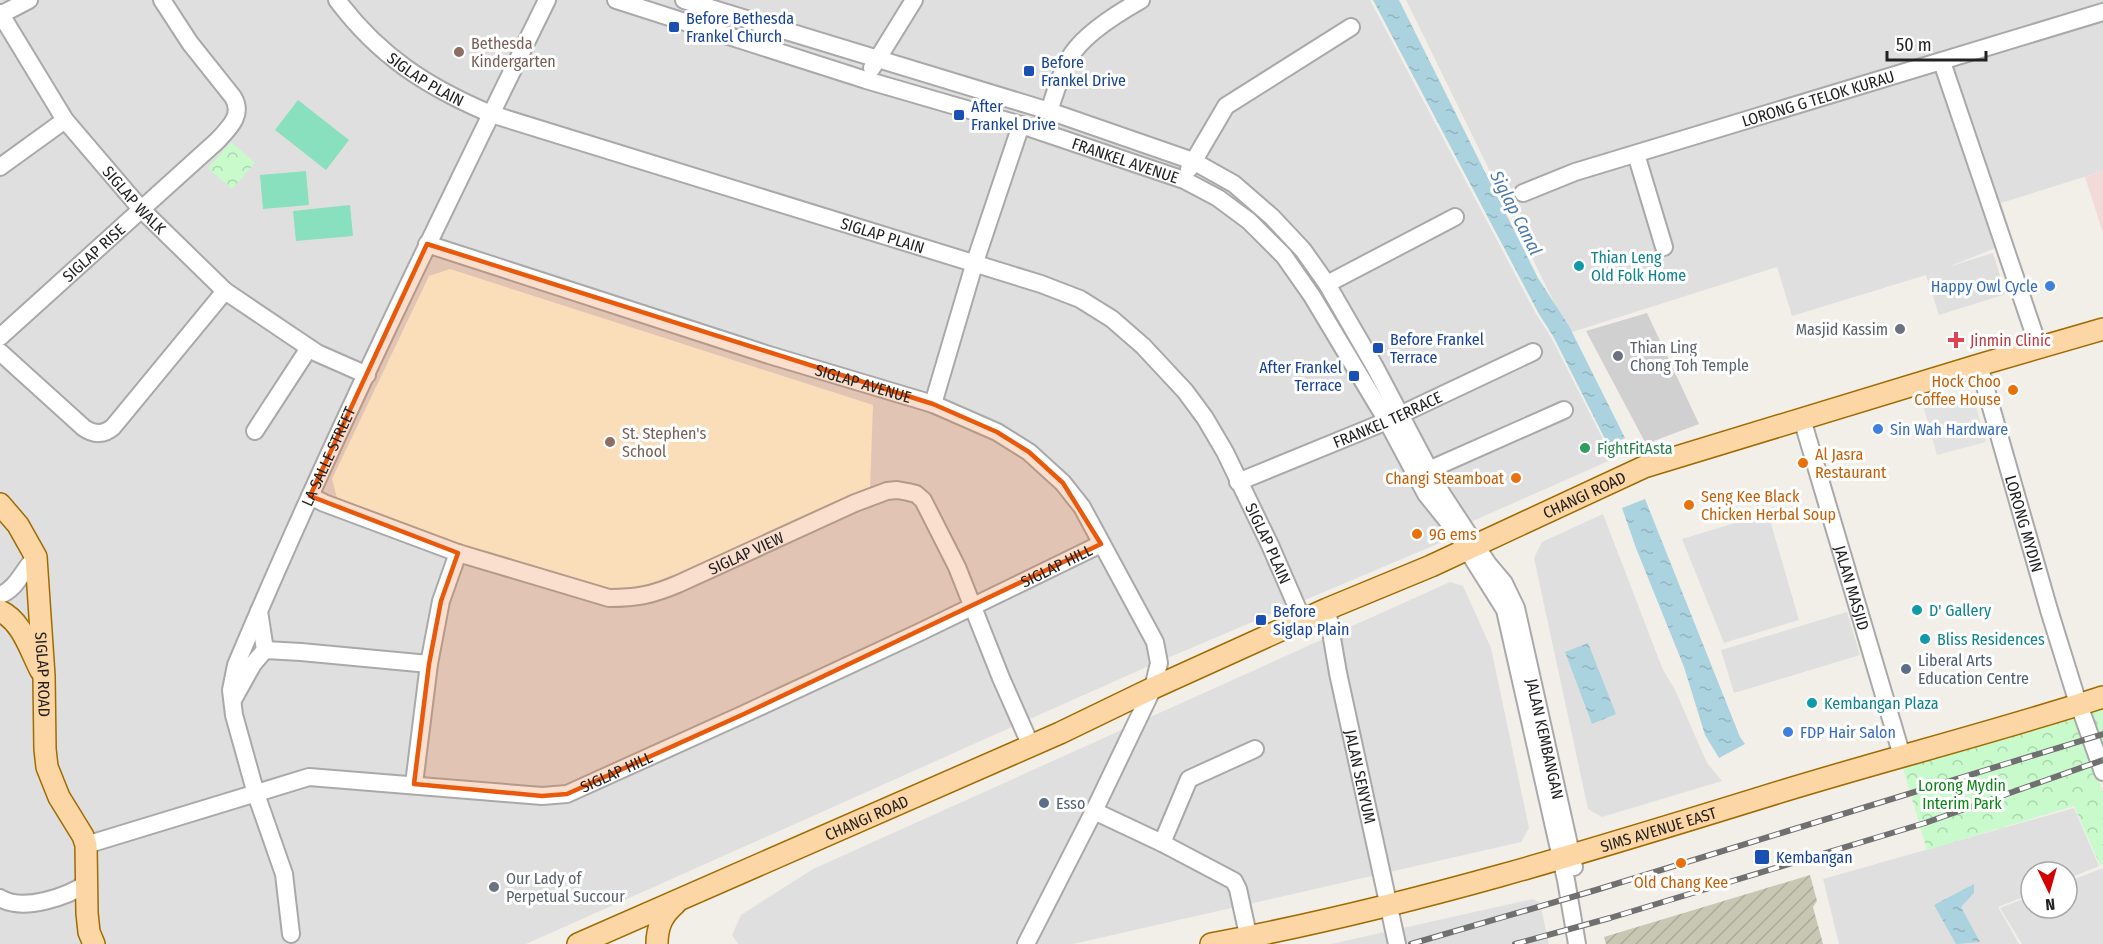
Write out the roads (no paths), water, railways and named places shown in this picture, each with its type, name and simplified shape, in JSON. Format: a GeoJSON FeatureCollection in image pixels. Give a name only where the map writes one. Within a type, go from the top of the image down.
{"type":"FeatureCollection","features":[{"type":"Feature","properties":{"kind":"main road","name":"CHANGI ROAD"},"geometry":{"type":"LineString","coordinates":[[578,944],[675,904],[1031,746],[1326,609],[1431,566],[1644,466],[2103,329]]}},
{"type":"Feature","properties":{"kind":"main road","name":"SIGLAP ROAD"},"geometry":{"type":"LineString","coordinates":[[0,504],[18,525],[36,557],[47,767],[56,792],[83,836],[91,844],[87,883],[87,922],[94,944]]}},
{"type":"Feature","properties":{"kind":"main road"},"geometry":{"type":"LineString","coordinates":[[0,611],[17,624],[44,676]]}},
{"type":"Feature","properties":{"kind":"main road","name":"SIMS AVENUE EAST"},"geometry":{"type":"LineString","coordinates":[[1210,944],[1249,940],[1389,906],[1566,857],[2103,697]]}},
{"type":"Feature","properties":{"kind":"main road"},"geometry":{"type":"LineString","coordinates":[[657,944],[661,920],[675,904]]}},
{"type":"Feature","properties":{"kind":"street"},"geometry":{"type":"LineString","coordinates":[[0,14],[29,0]]}},
{"type":"Feature","properties":{"kind":"street","name":"SIGLAP RISE"},"geometry":{"type":"LineString","coordinates":[[0,337],[217,141],[237,116],[237,106],[233,97],[190,43],[162,0]]}},
{"type":"Feature","properties":{"kind":"street","name":"SIGLAP PLAIN"},"geometry":{"type":"LineString","coordinates":[[337,0],[360,28],[379,46],[423,81],[469,105],[491,114],[1064,293],[1080,299],[1112,319],[1143,346],[1185,391],[1205,418],[1225,452],[1270,545],[1303,621]]}},
{"type":"Feature","properties":{"kind":"street","name":"LA SALLE STREET"},"geometry":{"type":"LineString","coordinates":[[291,934],[284,874],[256,794],[232,701],[231,690],[236,665],[310,496],[427,244],[547,0]]}},
{"type":"Feature","properties":{"kind":"street","name":"FRANKEL AVENUE"},"geometry":{"type":"LineString","coordinates":[[616,0],[866,80],[1021,125],[1184,180],[1218,198],[1249,221],[1284,256],[1431,469],[1471,546]]}},
{"type":"Feature","properties":{"kind":"street","name":"FRANKEL AVENUE"},"geometry":{"type":"LineString","coordinates":[[684,0],[1049,111],[1193,161],[1234,184],[1272,217],[1303,250],[1328,284],[1376,367],[1394,418],[1426,494],[1471,546]]}},
{"type":"Feature","properties":{"kind":"street"},"geometry":{"type":"LineString","coordinates":[[866,80],[914,0]]}},
{"type":"Feature","properties":{"kind":"street"},"geometry":{"type":"LineString","coordinates":[[1049,111],[1069,58],[1081,42],[1140,0]]}},
{"type":"Feature","properties":{"kind":"street","name":"LORONG G TELOK KURAU"},"geometry":{"type":"LineString","coordinates":[[1523,193],[1575,172],[2103,12]]}},
{"type":"Feature","properties":{"kind":"street","name":"SIGLAP WALK"},"geometry":{"type":"LineString","coordinates":[[0,14],[65,120],[141,209],[225,291],[309,348],[366,375]]}},
{"type":"Feature","properties":{"kind":"street"},"geometry":{"type":"LineString","coordinates":[[1184,180],[1226,106],[1351,27]]}},
{"type":"Feature","properties":{"kind":"street"},"geometry":{"type":"LineString","coordinates":[[1942,62],[2039,348]]}},
{"type":"Feature","properties":{"kind":"street"},"geometry":{"type":"LineString","coordinates":[[0,166],[65,120]]}},
{"type":"Feature","properties":{"kind":"street"},"geometry":{"type":"LineString","coordinates":[[933,404],[974,265],[1021,125]]}},
{"type":"Feature","properties":{"kind":"street"},"geometry":{"type":"LineString","coordinates":[[1636,154],[1664,248]]}},
{"type":"Feature","properties":{"kind":"street"},"geometry":{"type":"LineString","coordinates":[[1328,284],[1455,217]]}},
{"type":"Feature","properties":{"kind":"street","name":"SIGLAP AVENUE"},"geometry":{"type":"LineString","coordinates":[[427,244],[769,356],[933,404],[997,432],[1029,452],[1063,483],[1082,507],[1155,642],[1159,663],[1153,688]]}},
{"type":"Feature","properties":{"kind":"street"},"geometry":{"type":"LineString","coordinates":[[0,352],[84,428],[93,433],[106,432],[113,427],[225,291]]}},
{"type":"Feature","properties":{"kind":"street"},"geometry":{"type":"LineString","coordinates":[[255,431],[309,348]]}},
{"type":"Feature","properties":{"kind":"street","name":"FRANKEL TERRACE"},"geometry":{"type":"LineString","coordinates":[[1238,482],[1394,418],[1533,352]]}},
{"type":"Feature","properties":{"kind":"street","name":"LORONG MYDIN"},"geometry":{"type":"LineString","coordinates":[[1979,365],[2077,706]]}},
{"type":"Feature","properties":{"kind":"street"},"geometry":{"type":"LineString","coordinates":[[1431,469],[1564,410]]}},
{"type":"Feature","properties":{"kind":"street","name":"JALAN MASJID"},"geometry":{"type":"LineString","coordinates":[[1802,419],[1902,756]]}},
{"type":"Feature","properties":{"kind":"street","name":"SIGLAP VIEW"},"geometry":{"type":"LineString","coordinates":[[310,496],[458,553],[609,598],[633,598],[651,595],[855,503],[887,491],[897,490],[916,494],[923,500],[957,567],[1031,746]]}},
{"type":"Feature","properties":{"kind":"street","name":"SIGLAP HILL"},"geometry":{"type":"LineString","coordinates":[[91,844],[309,777],[542,796],[567,794],[974,607],[1101,544]]}},
{"type":"Feature","properties":{"kind":"street","name":"JALAN KEMBANGAN"},"geometry":{"type":"LineString","coordinates":[[1471,546],[1504,583],[1516,608],[1566,857],[1588,944]]}},
{"type":"Feature","properties":{"kind":"street"},"geometry":{"type":"LineString","coordinates":[[414,784],[429,664],[441,601],[458,553]]}},
{"type":"Feature","properties":{"kind":"street"},"geometry":{"type":"LineString","coordinates":[[0,595],[16,584],[27,564],[36,557]]}},
{"type":"Feature","properties":{"kind":"street","name":"JALAN SENYUM"},"geometry":{"type":"LineString","coordinates":[[1326,609],[1397,944]]}},
{"type":"Feature","properties":{"kind":"street"},"geometry":{"type":"LineString","coordinates":[[232,701],[253,664],[265,650],[259,610]]}},
{"type":"Feature","properties":{"kind":"street"},"geometry":{"type":"LineString","coordinates":[[265,650],[429,664]]}},
{"type":"Feature","properties":{"kind":"street"},"geometry":{"type":"LineString","coordinates":[[1026,944],[1094,812],[1153,688]]}},
{"type":"Feature","properties":{"kind":"street"},"geometry":{"type":"LineString","coordinates":[[2077,706],[2103,772]]}},
{"type":"Feature","properties":{"kind":"street"},"geometry":{"type":"LineString","coordinates":[[1162,843],[1189,779],[1255,749]]}},
{"type":"Feature","properties":{"kind":"street"},"geometry":{"type":"LineString","coordinates":[[1094,812],[1162,843],[1234,881],[1238,889],[1249,940]]}},
{"type":"Feature","properties":{"kind":"street","name":"JALAN KEMBANGAN"},"geometry":{"type":"LineString","coordinates":[[1566,857],[1577,944]]}},
{"type":"Feature","properties":{"kind":"street"},"geometry":{"type":"LineString","coordinates":[[0,898],[13,904],[24,904],[72,893],[87,883]]}},
{"type":"Feature","properties":{"kind":"water"},"geometry":{"type":"Polygon","coordinates":[[[1373,0],[1399,0],[1538,278],[1569,326],[1625,438],[1608,445],[1553,336],[1539,314],[1373,0]]]}},
{"type":"Feature","properties":{"kind":"water"},"geometry":{"type":"Polygon","coordinates":[[[1645,499],[1740,737],[1745,744],[1719,758],[1705,735],[1684,667],[1622,508],[1645,499]]]}},
{"type":"Feature","properties":{"kind":"water"},"geometry":{"type":"Polygon","coordinates":[[[1588,643],[1616,714],[1592,724],[1565,652],[1588,643]]]}},
{"type":"Feature","properties":{"kind":"water"},"geometry":{"type":"Polygon","coordinates":[[[1974,884],[1974,893],[1961,907],[1980,942],[1956,944],[1934,905],[1974,884]]]}},
{"type":"Feature","properties":{"kind":"railway"},"geometry":{"type":"LineString","coordinates":[[1411,944],[1596,890],[2103,734]]}},
{"type":"Feature","properties":{"kind":"railway"},"geometry":{"type":"LineString","coordinates":[[1515,944],[1610,918],[1925,823],[2103,760]]}},
{"type":"Feature","properties":{"kind":"place","name":"Before Bethesda Frankel Church"},"geometry":{"type":"Point","coordinates":[674,27]}},
{"type":"Feature","properties":{"kind":"place","name":"Bethesda Kindergarten"},"geometry":{"type":"Point","coordinates":[459,52]}},
{"type":"Feature","properties":{"kind":"place","name":"Before Frankel Drive"},"geometry":{"type":"Point","coordinates":[1029,71]}},
{"type":"Feature","properties":{"kind":"place","name":"After Frankel Drive"},"geometry":{"type":"Point","coordinates":[959,115]}},
{"type":"Feature","properties":{"kind":"place","name":"Thian Leng Old Folk Home"},"geometry":{"type":"Point","coordinates":[1579,266]}},
{"type":"Feature","properties":{"kind":"place","name":"Happy Owl Cycle"},"geometry":{"type":"Point","coordinates":[2050,286]}},
{"type":"Feature","properties":{"kind":"place","name":"Masjid Kassim"},"geometry":{"type":"Point","coordinates":[1900,329]}},
{"type":"Feature","properties":{"kind":"place","name":"Jinmin Clinic"},"geometry":{"type":"Point","coordinates":[1956,340]}},
{"type":"Feature","properties":{"kind":"place","name":"Before Frankel Terrace"},"geometry":{"type":"Point","coordinates":[1378,348]}},
{"type":"Feature","properties":{"kind":"place","name":"Thian Ling Chong Toh Temple"},"geometry":{"type":"Point","coordinates":[1618,356]}},
{"type":"Feature","properties":{"kind":"place","name":"After Frankel Terrace"},"geometry":{"type":"Point","coordinates":[1354,376]}},
{"type":"Feature","properties":{"kind":"place","name":"Hock Choo Coffee House"},"geometry":{"type":"Point","coordinates":[2013,390]}},
{"type":"Feature","properties":{"kind":"place","name":"Sin Wah Hardware"},"geometry":{"type":"Point","coordinates":[1878,429]}},
{"type":"Feature","properties":{"kind":"place","name":"St. Stephen's School"},"geometry":{"type":"Point","coordinates":[610,442]}},
{"type":"Feature","properties":{"kind":"place","name":"FightFitAsta"},"geometry":{"type":"Point","coordinates":[1585,448]}},
{"type":"Feature","properties":{"kind":"place","name":"Al Jasra Restaurant"},"geometry":{"type":"Point","coordinates":[1803,463]}},
{"type":"Feature","properties":{"kind":"place","name":"Changi Steamboat"},"geometry":{"type":"Point","coordinates":[1516,478]}},
{"type":"Feature","properties":{"kind":"place","name":"Seng Kee Black Chicken Herbal Soup"},"geometry":{"type":"Point","coordinates":[1689,505]}},
{"type":"Feature","properties":{"kind":"place","name":"9G ems"},"geometry":{"type":"Point","coordinates":[1417,534]}},
{"type":"Feature","properties":{"kind":"place","name":"D' Gallery"},"geometry":{"type":"Point","coordinates":[1917,610]}},
{"type":"Feature","properties":{"kind":"place","name":"Before Siglap Plain"},"geometry":{"type":"Point","coordinates":[1261,620]}},
{"type":"Feature","properties":{"kind":"place","name":"Bliss Residences"},"geometry":{"type":"Point","coordinates":[1925,639]}},
{"type":"Feature","properties":{"kind":"place","name":"Liberal Arts Education Centre"},"geometry":{"type":"Point","coordinates":[1906,669]}},
{"type":"Feature","properties":{"kind":"place","name":"Kembangan Plaza"},"geometry":{"type":"Point","coordinates":[1812,703]}},
{"type":"Feature","properties":{"kind":"place","name":"FDP Hair Salon"},"geometry":{"type":"Point","coordinates":[1788,732]}},
{"type":"Feature","properties":{"kind":"place","name":"Esso"},"geometry":{"type":"Point","coordinates":[1044,803]}},
{"type":"Feature","properties":{"kind":"place","name":"Kembangan"},"geometry":{"type":"Point","coordinates":[1762,857]}},
{"type":"Feature","properties":{"kind":"place","name":"Old Chang Kee"},"geometry":{"type":"Point","coordinates":[1681,863]}},
{"type":"Feature","properties":{"kind":"place","name":"Our Lady of Perpetual Succour"},"geometry":{"type":"Point","coordinates":[494,887]}},
{"type":"Feature","properties":{"kind":"water label","name":"Siglap Canal"},"geometry":{"type":"Point","coordinates":[1516,213]}},
{"type":"Feature","properties":{"kind":"park label","name":"Lorong Mydin Interim Park"},"geometry":{"type":"Point","coordinates":[1962,794]}}]}
